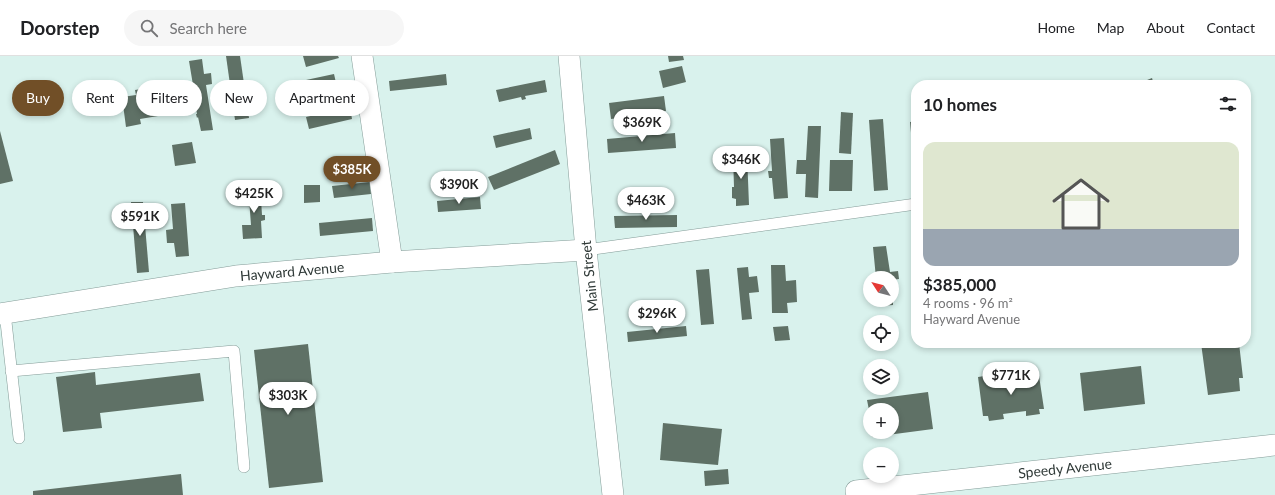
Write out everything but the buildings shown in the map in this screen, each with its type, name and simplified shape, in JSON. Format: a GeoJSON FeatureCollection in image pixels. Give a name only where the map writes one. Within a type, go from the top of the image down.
{"type":"FeatureCollection","features":[{"type":"Feature","properties":{"kind":"street"},"geometry":{"type":"LineString","coordinates":[[362,56],[392,262]]}},
{"type":"Feature","properties":{"kind":"street","name":"Main Street"},"geometry":{"type":"LineString","coordinates":[[569,56],[586,250],[613,495]]}},
{"type":"Feature","properties":{"kind":"street","name":"Hayward Avenue"},"geometry":{"type":"LineString","coordinates":[[2,313],[236,276],[392,262],[586,250]]}},
{"type":"Feature","properties":{"kind":"street","name":"Speedy Avenue"},"geometry":{"type":"LineString","coordinates":[[854,493],[1275,445]]}},
{"type":"Feature","properties":{"kind":"lane"},"geometry":{"type":"LineString","coordinates":[[586,250],[911,205]]}},
{"type":"Feature","properties":{"kind":"lane"},"geometry":{"type":"LineString","coordinates":[[2,313],[12,371],[18,438]]}},
{"type":"Feature","properties":{"kind":"lane"},"geometry":{"type":"LineString","coordinates":[[12,371],[234,351],[244,467]]}}]}
